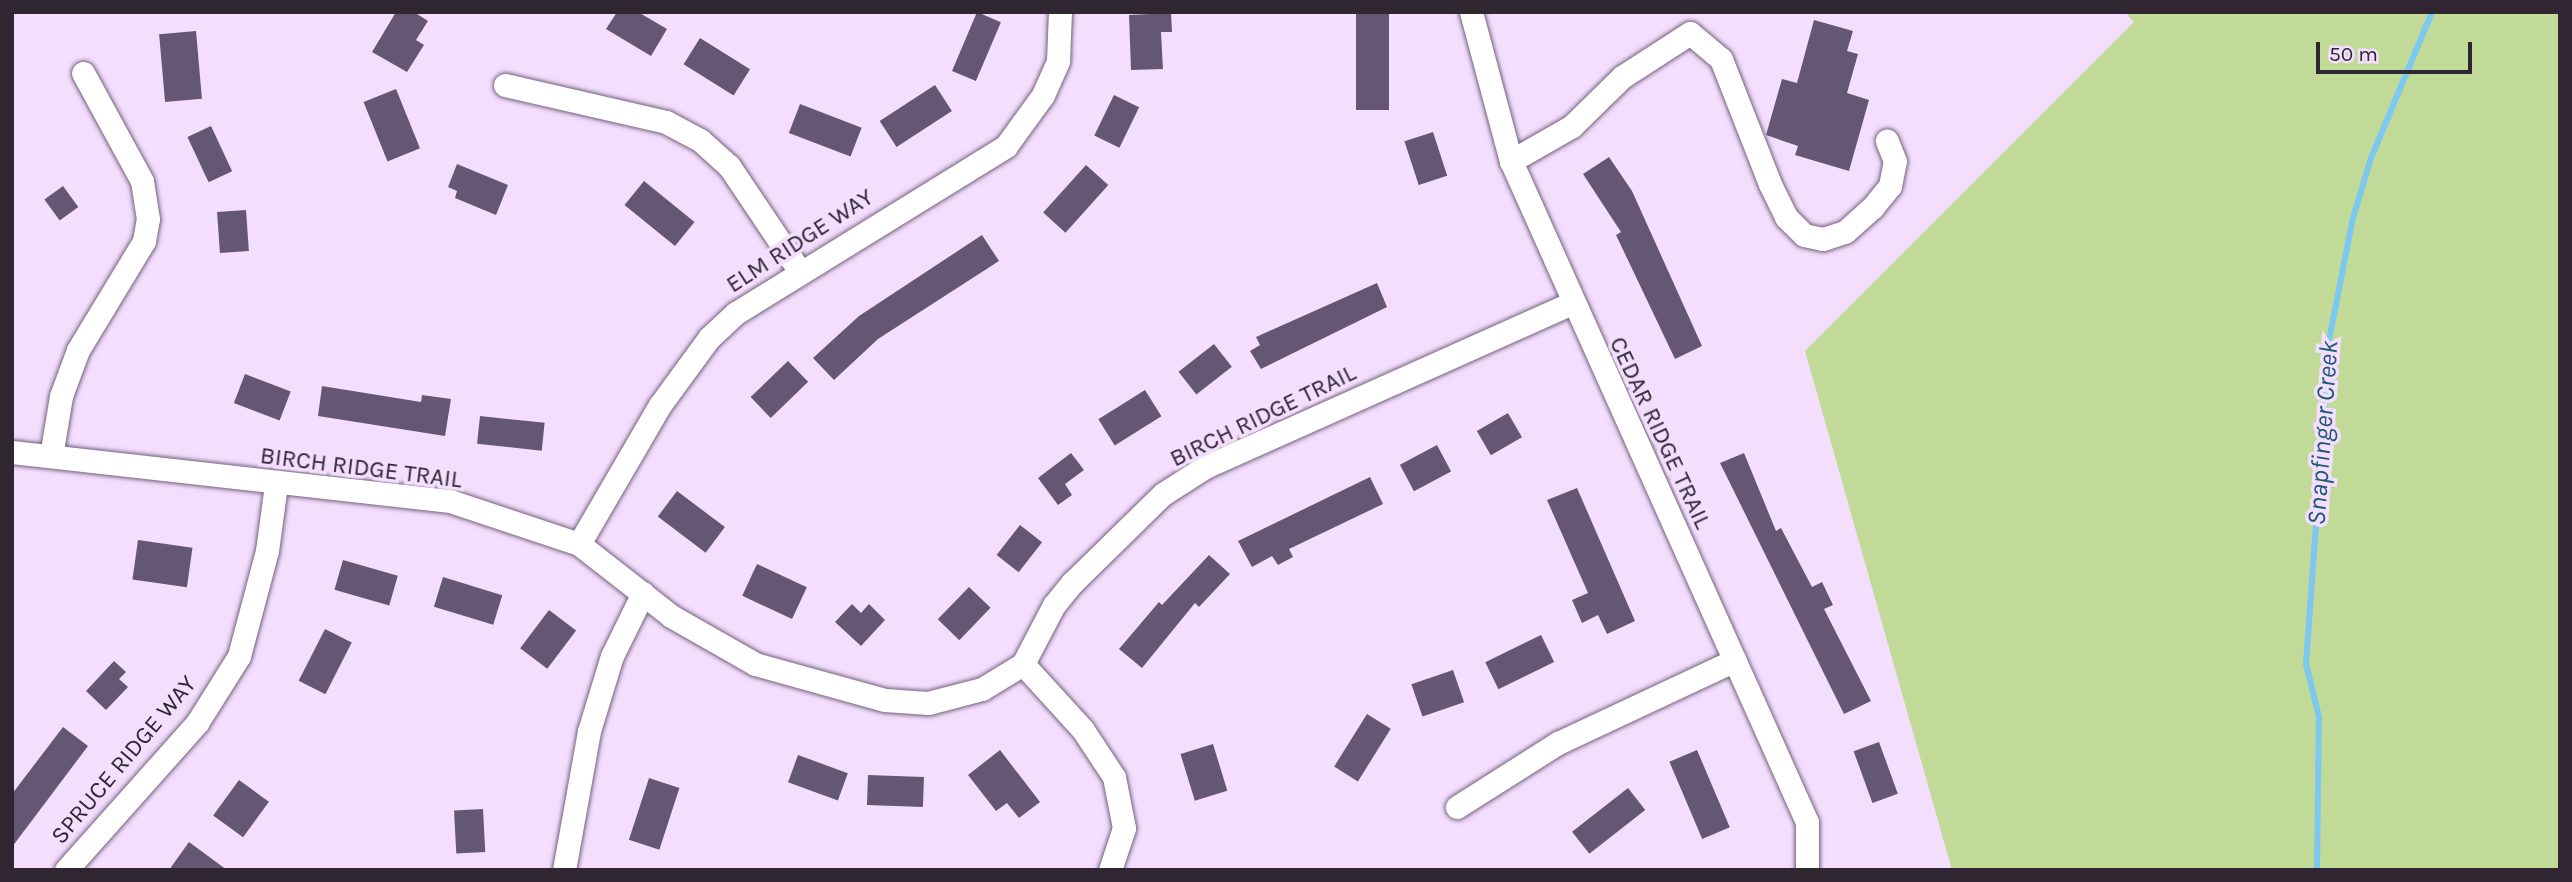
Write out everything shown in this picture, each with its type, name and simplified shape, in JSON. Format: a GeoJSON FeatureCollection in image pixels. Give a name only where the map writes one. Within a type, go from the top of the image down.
{"type":"FeatureCollection","features":[{"type":"Feature","properties":{"kind":"street","name":"ELM RIDGE WAY"},"geometry":{"type":"LineString","coordinates":[[579,544],[660,405],[709,338],[799,270],[1006,146],[1043,95],[1058,61],[1060,12]]}},
{"type":"Feature","properties":{"kind":"street","name":"CEDAR RIDGE TRAIL"},"geometry":{"type":"LineString","coordinates":[[1471,12],[1511,161],[1572,303],[1807,822],[1807,870]]}},
{"type":"Feature","properties":{"kind":"street"},"geometry":{"type":"LineString","coordinates":[[1511,161],[1572,126],[1622,77],[1690,33],[1721,59],[1770,184],[1786,217],[1804,235],[1823,239],[1845,232],[1872,208],[1890,186],[1895,161],[1887,141]]}},
{"type":"Feature","properties":{"kind":"street"},"geometry":{"type":"LineString","coordinates":[[51,456],[61,396],[78,350],[144,241],[148,219],[142,181],[83,72]]}},
{"type":"Feature","properties":{"kind":"street"},"geometry":{"type":"LineString","coordinates":[[505,85],[666,122],[700,140],[729,166],[799,270]]}},
{"type":"Feature","properties":{"kind":"street","name":"BIRCH RIDGE TRAIL"},"geometry":{"type":"LineString","coordinates":[[12,452],[276,484],[450,501],[579,544],[712,642],[755,664],[885,700],[953,700],[1023,664],[1054,605],[1163,494],[1205,467],[1572,303]]}},
{"type":"Feature","properties":{"kind":"street","name":"SPRUCE RIDGE WAY"},"geometry":{"type":"LineString","coordinates":[[66,870],[197,723],[239,656],[267,551],[276,484]]}},
{"type":"Feature","properties":{"kind":"street"},"geometry":{"type":"LineString","coordinates":[[564,870],[589,731],[612,656],[643,593]]}},
{"type":"Feature","properties":{"kind":"street"},"geometry":{"type":"LineString","coordinates":[[1457,807],[1558,743],[1735,660]]}},
{"type":"Feature","properties":{"kind":"street"},"geometry":{"type":"LineString","coordinates":[[1023,664],[1083,730],[1114,778],[1124,828],[1110,870]]}},
{"type":"Feature","properties":{"kind":"green space"},"geometry":{"type":"Polygon","coordinates":[[[2125,12],[2560,12],[2560,870],[1952,870],[1805,351],[2134,22],[2125,12]]]}},
{"type":"Feature","properties":{"kind":"building"},"geometry":{"type":"Polygon","coordinates":[[[396,12],[414,12],[428,21],[416,40],[424,45],[407,72],[372,52],[396,12]]]}},
{"type":"Feature","properties":{"kind":"building"},"geometry":{"type":"Polygon","coordinates":[[[617,12],[638,12],[667,29],[651,56],[606,29],[617,12]]]}},
{"type":"Feature","properties":{"kind":"building"},"geometry":{"type":"Polygon","coordinates":[[[977,12],[1001,22],[976,81],[952,71],[977,12]]]}},
{"type":"Feature","properties":{"kind":"building"},"geometry":{"type":"Polygon","coordinates":[[[1356,12],[1389,12],[1389,110],[1356,110],[1356,12]]]}},
{"type":"Feature","properties":{"kind":"building"},"geometry":{"type":"Polygon","coordinates":[[[1171,13],[1172,32],[1161,32],[1163,69],[1131,70],[1129,15],[1171,13]]]}},
{"type":"Feature","properties":{"kind":"building"},"geometry":{"type":"Polygon","coordinates":[[[1814,20],[1853,31],[1847,51],[1858,54],[1847,93],[1869,100],[1849,171],[1795,155],[1798,146],[1766,135],[1782,79],[1797,83],[1814,20]]]}},
{"type":"Feature","properties":{"kind":"building"},"geometry":{"type":"Polygon","coordinates":[[[196,31],[202,99],[165,102],[159,34],[196,31]]]}},
{"type":"Feature","properties":{"kind":"building"},"geometry":{"type":"Polygon","coordinates":[[[700,38],[750,69],[734,96],[684,64],[700,38]]]}},
{"type":"Feature","properties":{"kind":"building"},"geometry":{"type":"Polygon","coordinates":[[[935,85],[952,111],[897,147],[880,121],[935,85]]]}},
{"type":"Feature","properties":{"kind":"building"},"geometry":{"type":"Polygon","coordinates":[[[396,89],[420,148],[388,161],[364,102],[396,89]]]}},
{"type":"Feature","properties":{"kind":"building"},"geometry":{"type":"Polygon","coordinates":[[[1114,95],[1139,107],[1119,148],[1094,135],[1114,95]]]}},
{"type":"Feature","properties":{"kind":"building"},"geometry":{"type":"Polygon","coordinates":[[[800,104],[862,128],[851,157],[789,133],[800,104]]]}},
{"type":"Feature","properties":{"kind":"building"},"geometry":{"type":"Polygon","coordinates":[[[211,126],[232,171],[209,182],[187,137],[211,126]]]}},
{"type":"Feature","properties":{"kind":"building"},"geometry":{"type":"Polygon","coordinates":[[[1433,132],[1447,176],[1419,185],[1404,141],[1433,132]]]}},
{"type":"Feature","properties":{"kind":"building"},"geometry":{"type":"Polygon","coordinates":[[[1609,157],[1632,191],[1702,346],[1675,359],[1616,235],[1621,232],[1583,174],[1609,157]]]}},
{"type":"Feature","properties":{"kind":"building"},"geometry":{"type":"Polygon","coordinates":[[[457,164],[508,185],[496,215],[455,198],[457,191],[448,187],[457,164]]]}},
{"type":"Feature","properties":{"kind":"building"},"geometry":{"type":"Polygon","coordinates":[[[1086,165],[1108,185],[1065,233],[1043,213],[1086,165]]]}},
{"type":"Feature","properties":{"kind":"building"},"geometry":{"type":"Polygon","coordinates":[[[644,181],[695,222],[675,246],[624,205],[644,181]]]}},
{"type":"Feature","properties":{"kind":"building"},"geometry":{"type":"Polygon","coordinates":[[[63,186],[78,207],[60,221],[44,200],[63,186]]]}},
{"type":"Feature","properties":{"kind":"building"},"geometry":{"type":"Polygon","coordinates":[[[246,210],[249,251],[220,253],[217,212],[246,210]]]}},
{"type":"Feature","properties":{"kind":"building"},"geometry":{"type":"Polygon","coordinates":[[[982,235],[999,261],[878,339],[834,380],[813,358],[859,316],[982,235]]]}},
{"type":"Feature","properties":{"kind":"building"},"geometry":{"type":"Polygon","coordinates":[[[1377,283],[1387,307],[1261,369],[1250,351],[1260,345],[1256,337],[1377,283]]]}},
{"type":"Feature","properties":{"kind":"building"},"geometry":{"type":"Polygon","coordinates":[[[1214,344],[1232,367],[1196,395],[1179,372],[1214,344]]]}},
{"type":"Feature","properties":{"kind":"building"},"geometry":{"type":"Polygon","coordinates":[[[788,361],[808,382],[771,418],[751,397],[788,361]]]}},
{"type":"Feature","properties":{"kind":"building"},"geometry":{"type":"Polygon","coordinates":[[[245,374],[291,392],[280,421],[234,403],[245,374]]]}},
{"type":"Feature","properties":{"kind":"building"},"geometry":{"type":"Polygon","coordinates":[[[322,386],[421,402],[422,395],[451,399],[445,436],[318,416],[322,386]]]}},
{"type":"Feature","properties":{"kind":"building"},"geometry":{"type":"Polygon","coordinates":[[[1145,390],[1161,416],[1115,445],[1098,419],[1145,390]]]}},
{"type":"Feature","properties":{"kind":"building"},"geometry":{"type":"Polygon","coordinates":[[[1508,413],[1522,437],[1491,455],[1477,431],[1508,413]]]}},
{"type":"Feature","properties":{"kind":"building"},"geometry":{"type":"Polygon","coordinates":[[[480,416],[545,423],[542,451],[477,444],[480,416]]]}},
{"type":"Feature","properties":{"kind":"building"},"geometry":{"type":"Polygon","coordinates":[[[1437,445],[1451,471],[1414,491],[1400,465],[1437,445]]]}},
{"type":"Feature","properties":{"kind":"building"},"geometry":{"type":"Polygon","coordinates":[[[1071,453],[1084,470],[1065,484],[1072,495],[1058,505],[1038,478],[1071,453]]]}},
{"type":"Feature","properties":{"kind":"building"},"geometry":{"type":"Polygon","coordinates":[[[1744,453],[1776,531],[1781,528],[1812,587],[1822,582],[1833,605],[1824,609],[1871,701],[1844,714],[1720,463],[1744,453]]]}},
{"type":"Feature","properties":{"kind":"building"},"geometry":{"type":"Polygon","coordinates":[[[1370,477],[1383,504],[1289,549],[1293,557],[1278,565],[1272,556],[1252,567],[1238,541],[1370,477]]]}},
{"type":"Feature","properties":{"kind":"building"},"geometry":{"type":"Polygon","coordinates":[[[1577,488],[1635,621],[1607,634],[1598,615],[1582,623],[1572,600],[1588,593],[1547,500],[1577,488]]]}},
{"type":"Feature","properties":{"kind":"building"},"geometry":{"type":"Polygon","coordinates":[[[677,491],[725,527],[706,553],[658,517],[677,491]]]}},
{"type":"Feature","properties":{"kind":"building"},"geometry":{"type":"Polygon","coordinates":[[[1020,525],[1042,542],[1019,572],[997,555],[1020,525]]]}},
{"type":"Feature","properties":{"kind":"building"},"geometry":{"type":"Polygon","coordinates":[[[138,540],[192,548],[187,587],[132,580],[138,540]]]}},
{"type":"Feature","properties":{"kind":"building"},"geometry":{"type":"Polygon","coordinates":[[[1209,555],[1230,574],[1199,607],[1195,603],[1142,668],[1119,649],[1159,602],[1162,605],[1209,555]]]}},
{"type":"Feature","properties":{"kind":"building"},"geometry":{"type":"Polygon","coordinates":[[[343,560],[398,576],[389,606],[334,590],[343,560]]]}},
{"type":"Feature","properties":{"kind":"building"},"geometry":{"type":"Polygon","coordinates":[[[757,564],[807,587],[792,619],[742,596],[757,564]]]}},
{"type":"Feature","properties":{"kind":"building"},"geometry":{"type":"Polygon","coordinates":[[[443,577],[502,595],[493,625],[434,607],[443,577]]]}},
{"type":"Feature","properties":{"kind":"building"},"geometry":{"type":"Polygon","coordinates":[[[969,587],[991,608],[959,640],[938,619],[969,587]]]}},
{"type":"Feature","properties":{"kind":"building"},"geometry":{"type":"Polygon","coordinates":[[[852,604],[861,613],[869,604],[885,620],[861,646],[835,622],[852,604]]]}},
{"type":"Feature","properties":{"kind":"building"},"geometry":{"type":"Polygon","coordinates":[[[549,610],[576,630],[547,669],[520,648],[549,610]]]}},
{"type":"Feature","properties":{"kind":"building"},"geometry":{"type":"Polygon","coordinates":[[[325,629],[352,643],[325,694],[299,681],[325,629]]]}},
{"type":"Feature","properties":{"kind":"building"},"geometry":{"type":"Polygon","coordinates":[[[1541,635],[1554,662],[1498,689],[1485,662],[1541,635]]]}},
{"type":"Feature","properties":{"kind":"building"},"geometry":{"type":"Polygon","coordinates":[[[114,661],[126,672],[119,679],[128,687],[106,710],[86,691],[114,661]]]}},
{"type":"Feature","properties":{"kind":"building"},"geometry":{"type":"Polygon","coordinates":[[[1453,670],[1464,702],[1422,716],[1411,684],[1453,670]]]}},
{"type":"Feature","properties":{"kind":"building"},"geometry":{"type":"Polygon","coordinates":[[[1367,714],[1391,729],[1358,781],[1334,767],[1367,714]]]}},
{"type":"Feature","properties":{"kind":"building"},"geometry":{"type":"Polygon","coordinates":[[[63,727],[88,746],[12,847],[12,794],[63,727]]]}},
{"type":"Feature","properties":{"kind":"building"},"geometry":{"type":"Polygon","coordinates":[[[1879,742],[1898,794],[1872,803],[1854,751],[1879,742]]]}},
{"type":"Feature","properties":{"kind":"building"},"geometry":{"type":"Polygon","coordinates":[[[1213,744],[1227,791],[1195,801],[1180,754],[1213,744]]]}},
{"type":"Feature","properties":{"kind":"building"},"geometry":{"type":"Polygon","coordinates":[[[1000,750],[1040,802],[1019,818],[1007,803],[996,811],[968,775],[1000,750]]]}},
{"type":"Feature","properties":{"kind":"building"},"geometry":{"type":"Polygon","coordinates":[[[1697,750],[1730,827],[1702,839],[1669,762],[1697,750]]]}},
{"type":"Feature","properties":{"kind":"building"},"geometry":{"type":"Polygon","coordinates":[[[798,755],[848,773],[838,800],[788,782],[798,755]]]}},
{"type":"Feature","properties":{"kind":"building"},"geometry":{"type":"Polygon","coordinates":[[[868,775],[924,777],[923,807],[867,805],[868,775]]]}},
{"type":"Feature","properties":{"kind":"building"},"geometry":{"type":"Polygon","coordinates":[[[649,778],[679,788],[659,850],[629,840],[649,778]]]}},
{"type":"Feature","properties":{"kind":"building"},"geometry":{"type":"Polygon","coordinates":[[[239,780],[269,802],[243,837],[213,816],[239,780]]]}},
{"type":"Feature","properties":{"kind":"building"},"geometry":{"type":"Polygon","coordinates":[[[1628,788],[1645,810],[1589,854],[1572,832],[1628,788]]]}},
{"type":"Feature","properties":{"kind":"building"},"geometry":{"type":"Polygon","coordinates":[[[483,809],[485,852],[456,853],[454,811],[483,809]]]}},
{"type":"Feature","properties":{"kind":"building"},"geometry":{"type":"Polygon","coordinates":[[[189,842],[227,870],[169,870],[189,842]]]}},
{"type":"Feature","properties":{"kind":"waterway","name":"Snapfinger Creek"},"geometry":{"type":"LineString","coordinates":[[2317,870],[2319,717],[2306,664],[2329,340],[2353,218],[2371,158],[2432,12]]}}]}
